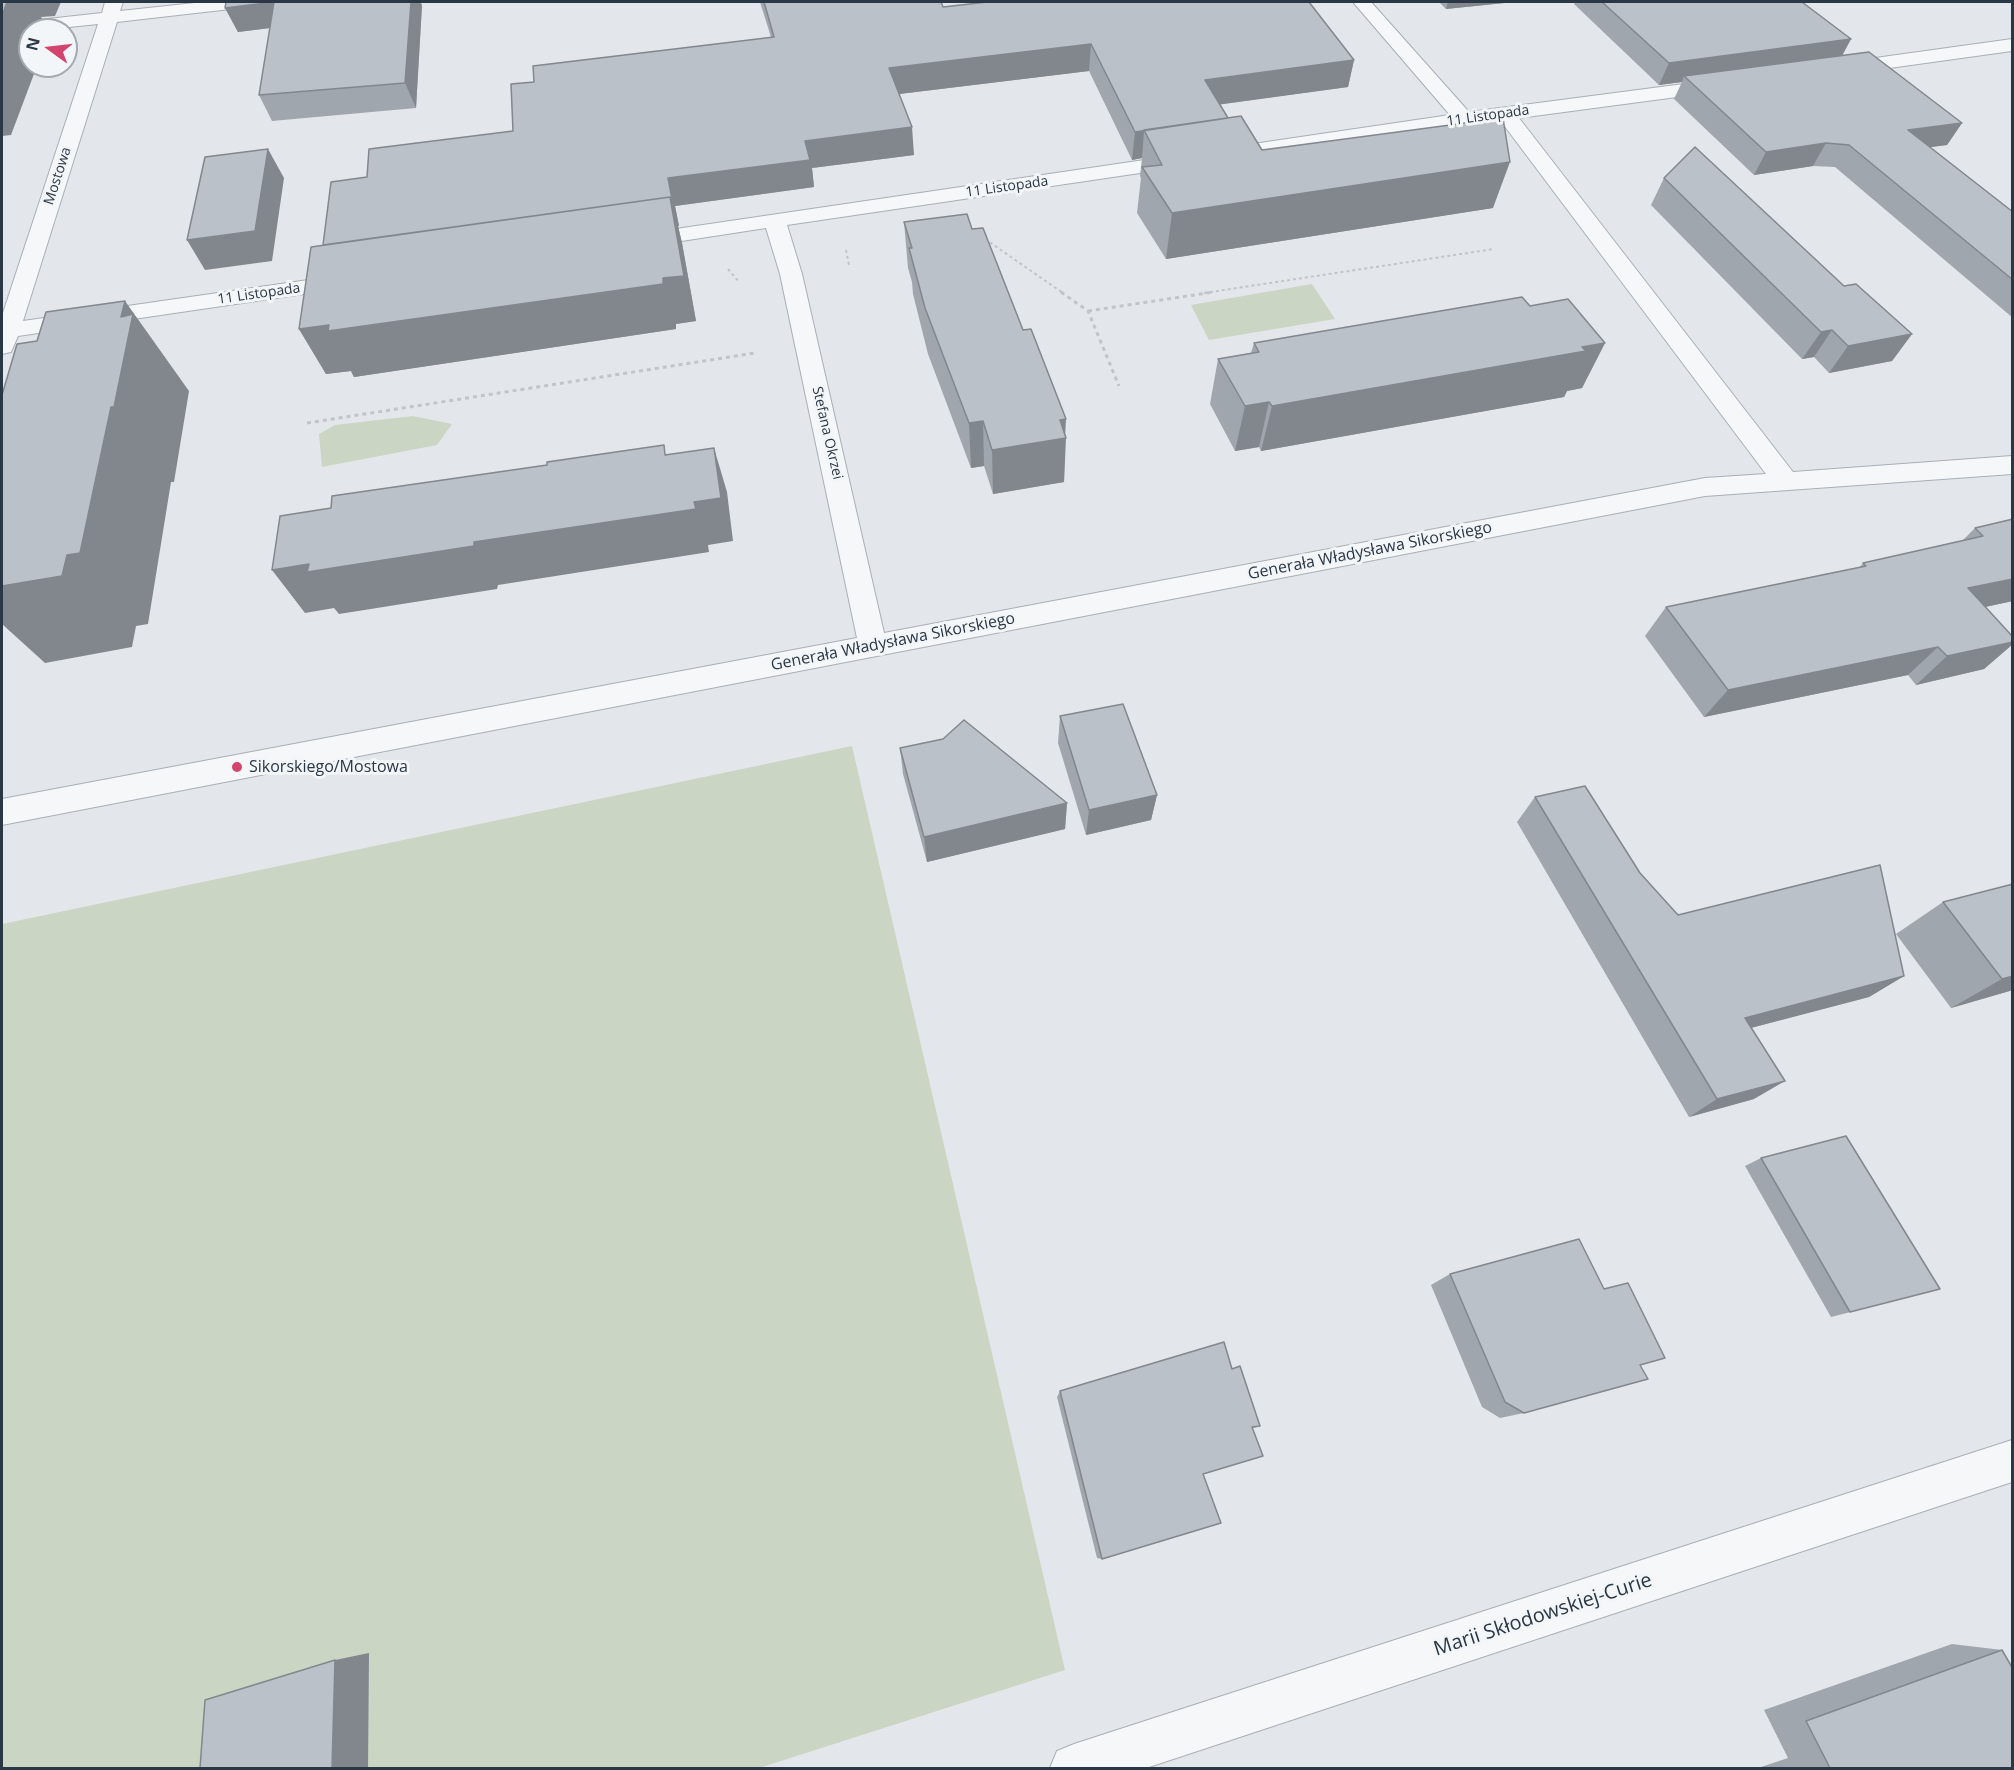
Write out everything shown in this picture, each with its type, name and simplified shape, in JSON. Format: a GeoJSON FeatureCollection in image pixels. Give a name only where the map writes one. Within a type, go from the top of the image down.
{"type":"FeatureCollection","features":[{"type":"Feature","properties":{"kind":"street"},"geometry":{"type":"LineString","coordinates":[[2,29],[112,9],[249,2]]}},
{"type":"Feature","properties":{"kind":"street"},"geometry":{"type":"LineString","coordinates":[[1362,2],[1464,119]]}},
{"type":"Feature","properties":{"kind":"street","name":"Mostowa"},"geometry":{"type":"LineString","coordinates":[[2,351],[5,330],[112,9]]}},
{"type":"Feature","properties":{"kind":"street"},"geometry":{"type":"LineString","coordinates":[[1820,71],[2013,45]]}},
{"type":"Feature","properties":{"kind":"street"},"geometry":{"type":"LineString","coordinates":[[1860,50],[1879,64]]}},
{"type":"Feature","properties":{"kind":"street","name":"11 Listopada"},"geometry":{"type":"LineString","coordinates":[[610,244],[1464,119],[1739,82]]}},
{"type":"Feature","properties":{"kind":"street"},"geometry":{"type":"LineString","coordinates":[[1506,114],[1785,480]]}},
{"type":"Feature","properties":{"kind":"street","name":"Stefana Okrzei"},"geometry":{"type":"LineString","coordinates":[[776,221],[791,274],[873,646]]}},
{"type":"Feature","properties":{"kind":"street","name":"11 Listopada"},"geometry":{"type":"LineString","coordinates":[[5,330],[374,278]]}},
{"type":"Feature","properties":{"kind":"street","name":"Generała Władysława Sikorskiego"},"geometry":{"type":"LineString","coordinates":[[2,812],[1705,488],[1785,480],[2013,465]]}},
{"type":"Feature","properties":{"kind":"street","name":"Marii Skłodowskiej-Curie"},"geometry":{"type":"LineString","coordinates":[[1074,1768],[2013,1461]]}},
{"type":"Feature","properties":{"kind":"path"},"geometry":{"type":"LineString","coordinates":[[980,235],[1088,311],[1119,386]]}},
{"type":"Feature","properties":{"kind":"path"},"geometry":{"type":"LineString","coordinates":[[849,265],[845,251],[851,244]]}},
{"type":"Feature","properties":{"kind":"path"},"geometry":{"type":"LineString","coordinates":[[1088,311],[1494,249]]}},
{"type":"Feature","properties":{"kind":"path"},"geometry":{"type":"LineString","coordinates":[[724,266],[739,282]]}},
{"type":"Feature","properties":{"kind":"path"},"geometry":{"type":"LineString","coordinates":[[307,423],[755,353]]}},
{"type":"Feature","properties":{"kind":"green space"},"geometry":{"type":"Polygon","coordinates":[[[1312,284],[1335,319],[1209,340],[1191,305],[1312,284]]]}},
{"type":"Feature","properties":{"kind":"green space"},"geometry":{"type":"Polygon","coordinates":[[[413,416],[452,424],[437,445],[322,467],[319,434],[335,425],[413,416]]]}},
{"type":"Feature","properties":{"kind":"green space"},"geometry":{"type":"Polygon","coordinates":[[[852,746],[1065,1670],[759,1768],[2,1768],[2,924],[852,746]]]}},
{"type":"Feature","properties":{"kind":"building"},"geometry":{"type":"Polygon","coordinates":[[[2,2],[7,2],[2,16],[2,2]]]}},
{"type":"Feature","properties":{"kind":"building"},"geometry":{"type":"Polygon","coordinates":[[[226,2],[274,2],[225,8],[226,2]]]}},
{"type":"Feature","properties":{"kind":"building"},"geometry":{"type":"Polygon","coordinates":[[[274,2],[411,2],[405,83],[259,95],[274,2]]]}},
{"type":"Feature","properties":{"kind":"building"},"geometry":{"type":"Polygon","coordinates":[[[764,2],[941,2],[943,7],[987,2],[1309,2],[1354,60],[1205,80],[1228,118],[1135,132],[1091,44],[889,68],[912,127],[805,141],[810,160],[668,178],[672,199],[670,197],[323,245],[331,182],[367,177],[369,149],[513,131],[511,84],[534,82],[533,66],[774,37],[764,2]]]}},
{"type":"Feature","properties":{"kind":"building"},"geometry":{"type":"Polygon","coordinates":[[[1602,2],[1802,2],[1851,39],[1669,63],[1602,2]]]}},
{"type":"Feature","properties":{"kind":"building"},"geometry":{"type":"Polygon","coordinates":[[[1869,52],[1962,123],[1908,130],[2013,212],[2013,280],[1849,145],[1826,143],[1766,152],[1684,76],[1869,52]]]}},
{"type":"Feature","properties":{"kind":"building"},"geometry":{"type":"Polygon","coordinates":[[[1241,116],[1262,150],[1503,118],[1510,162],[1172,213],[1142,167],[1162,165],[1144,130],[1241,116]]]}},
{"type":"Feature","properties":{"kind":"building"},"geometry":{"type":"Polygon","coordinates":[[[1695,147],[1844,286],[1856,284],[1912,334],[1848,346],[1832,330],[1821,332],[1664,178],[1695,147]]]}},
{"type":"Feature","properties":{"kind":"building"},"geometry":{"type":"Polygon","coordinates":[[[268,149],[255,231],[187,240],[205,157],[268,149]]]}},
{"type":"Feature","properties":{"kind":"building"},"geometry":{"type":"Polygon","coordinates":[[[670,197],[684,276],[663,278],[663,284],[328,331],[329,325],[299,329],[311,247],[670,197]]]}},
{"type":"Feature","properties":{"kind":"building"},"geometry":{"type":"Polygon","coordinates":[[[967,214],[972,229],[983,228],[1023,330],[1031,329],[1066,419],[1060,420],[1066,438],[992,450],[983,421],[969,423],[925,308],[904,222],[967,214]]]}},
{"type":"Feature","properties":{"kind":"building"},"geometry":{"type":"Polygon","coordinates":[[[1522,297],[1530,306],[1568,299],[1605,343],[1582,347],[1586,351],[1272,406],[1269,402],[1245,406],[1218,359],[1259,352],[1254,343],[1522,297]]]}},
{"type":"Feature","properties":{"kind":"building"},"geometry":{"type":"Polygon","coordinates":[[[125,301],[121,317],[133,314],[80,553],[67,555],[62,576],[2,586],[2,395],[17,344],[37,341],[46,312],[125,301]]]}},
{"type":"Feature","properties":{"kind":"building"},"geometry":{"type":"Polygon","coordinates":[[[664,445],[665,455],[714,448],[721,498],[694,502],[696,509],[474,542],[474,546],[307,572],[309,564],[272,570],[280,516],[331,508],[332,496],[547,465],[547,462],[664,445]]]}},
{"type":"Feature","properties":{"kind":"building"},"geometry":{"type":"Polygon","coordinates":[[[2013,519],[2013,579],[1968,588],[2013,637],[2013,642],[1947,656],[1938,647],[1728,690],[1666,607],[1866,566],[1863,563],[1983,536],[1975,528],[2013,519]]]}},
{"type":"Feature","properties":{"kind":"building"},"geometry":{"type":"Polygon","coordinates":[[[1123,704],[1157,795],[1089,810],[1060,716],[1123,704]]]}},
{"type":"Feature","properties":{"kind":"building"},"geometry":{"type":"Polygon","coordinates":[[[964,720],[1067,803],[924,837],[900,748],[943,739],[964,720]]]}},
{"type":"Feature","properties":{"kind":"building"},"geometry":{"type":"Polygon","coordinates":[[[1585,786],[1640,873],[1678,915],[1880,865],[1904,976],[1745,1018],[1785,1081],[1717,1099],[1535,797],[1585,786]]]}},
{"type":"Feature","properties":{"kind":"building"},"geometry":{"type":"Polygon","coordinates":[[[2013,884],[2013,976],[2002,979],[1943,902],[2013,884]]]}},
{"type":"Feature","properties":{"kind":"building"},"geometry":{"type":"Polygon","coordinates":[[[1846,1136],[1940,1289],[1850,1312],[1761,1158],[1846,1136]]]}},
{"type":"Feature","properties":{"kind":"building"},"geometry":{"type":"Polygon","coordinates":[[[1579,1239],[1604,1289],[1628,1283],[1665,1358],[1640,1365],[1648,1379],[1524,1413],[1505,1402],[1450,1274],[1579,1239]]]}},
{"type":"Feature","properties":{"kind":"building"},"geometry":{"type":"Polygon","coordinates":[[[1224,1342],[1232,1369],[1240,1366],[1260,1426],[1252,1427],[1263,1456],[1203,1474],[1221,1523],[1102,1559],[1060,1391],[1224,1342]]]}},
{"type":"Feature","properties":{"kind":"building"},"geometry":{"type":"Polygon","coordinates":[[[2002,1650],[2013,1669],[2013,1768],[1830,1768],[1806,1721],[2002,1650]]]}},
{"type":"Feature","properties":{"kind":"building"},"geometry":{"type":"Polygon","coordinates":[[[335,1660],[332,1768],[200,1768],[205,1700],[335,1660]]]}},
{"type":"Feature","properties":{"kind":"place","name":"Sikorskiego/Mostowa"},"geometry":{"type":"Point","coordinates":[237,767]}}]}
